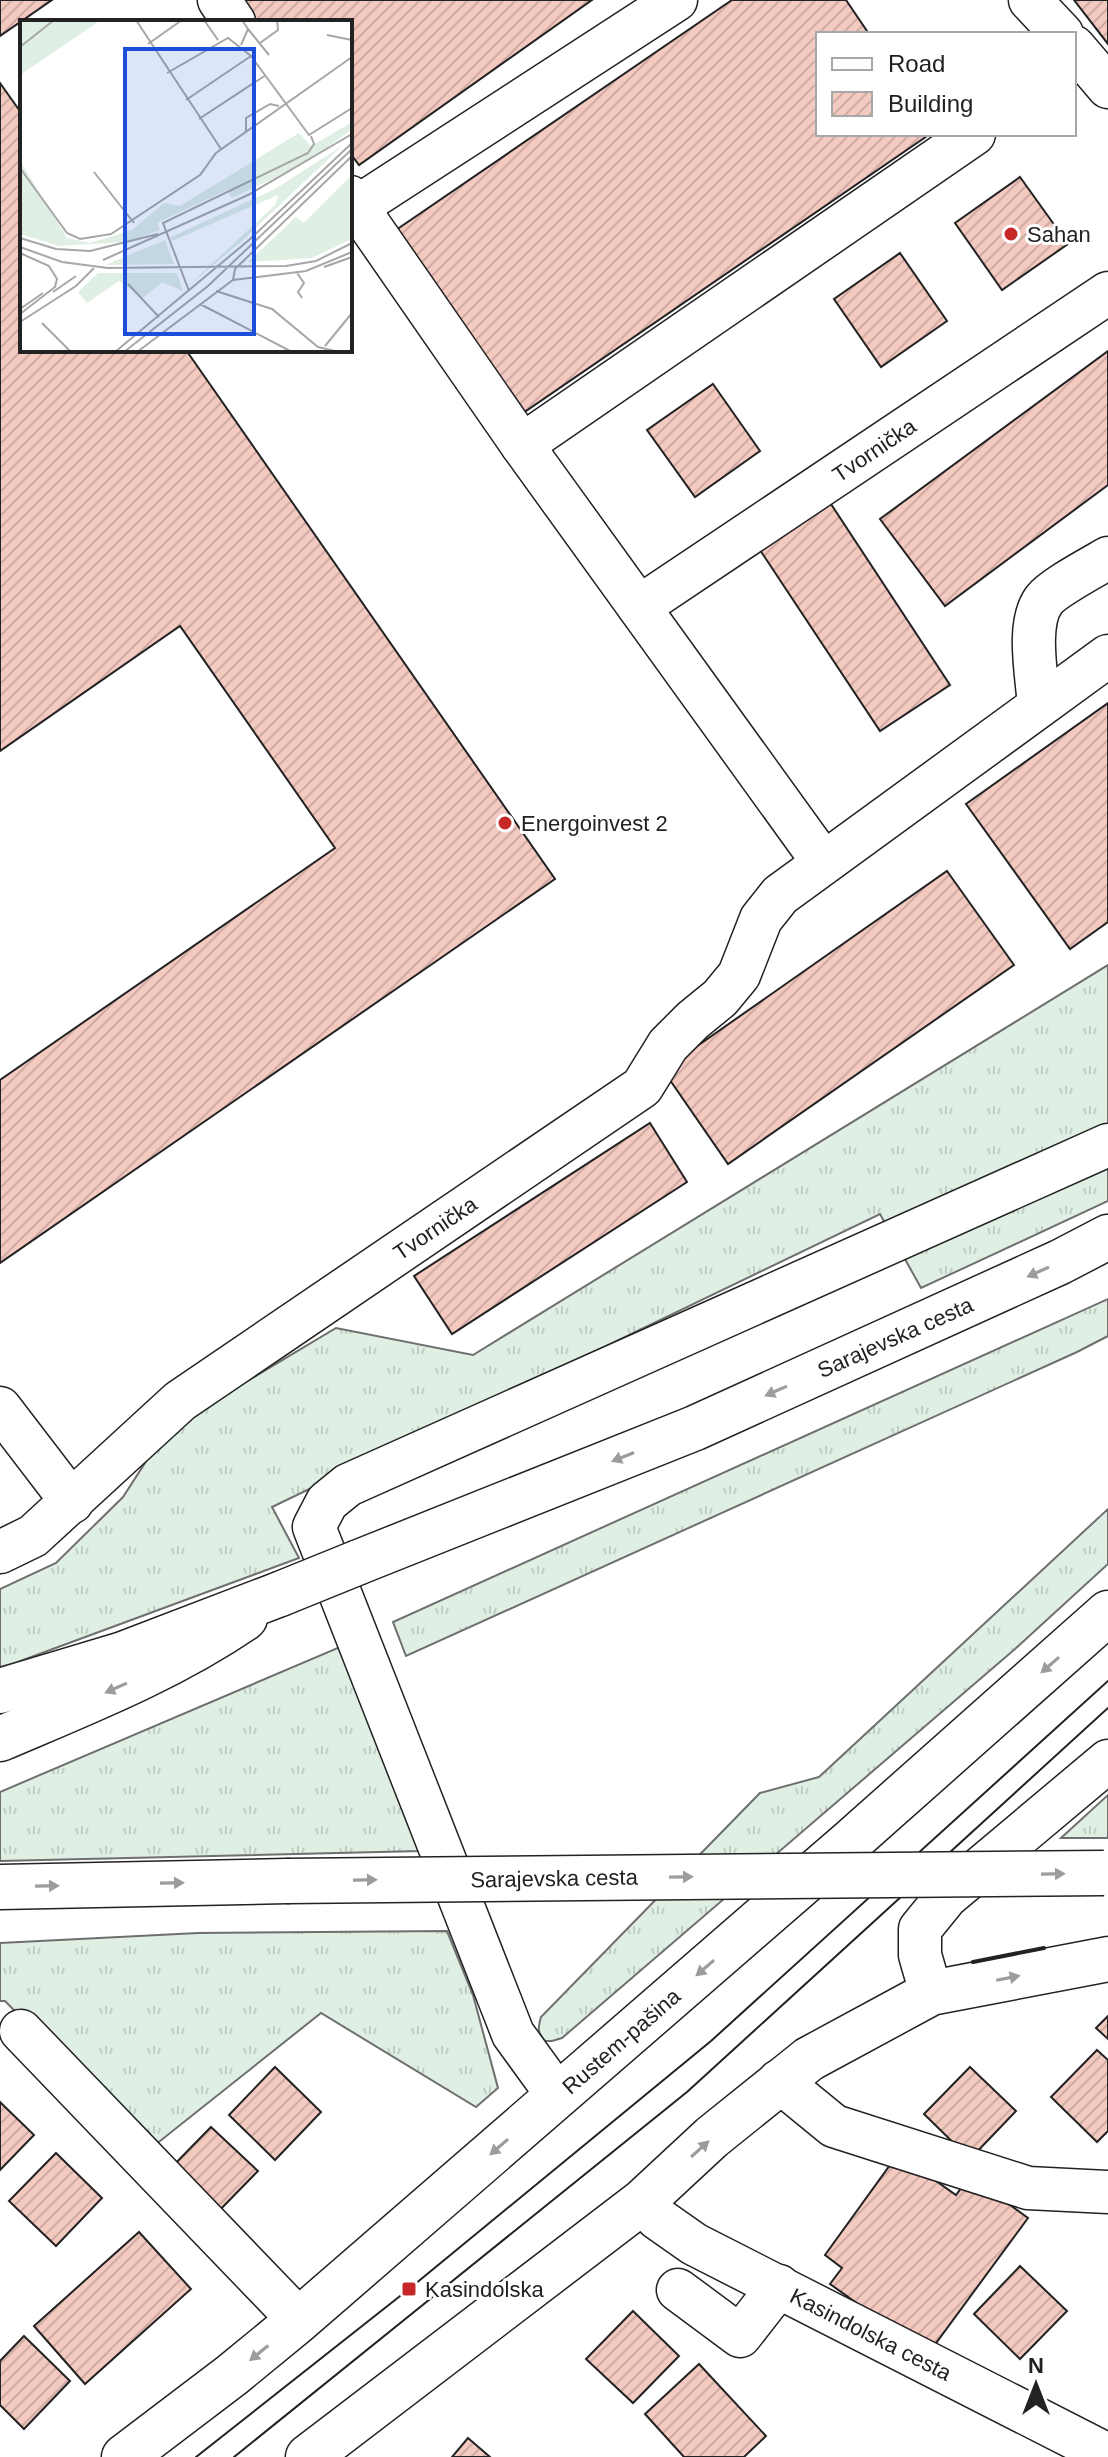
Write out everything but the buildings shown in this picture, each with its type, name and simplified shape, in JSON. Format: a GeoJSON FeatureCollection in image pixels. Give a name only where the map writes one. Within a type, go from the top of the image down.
{"type":"FeatureCollection","features":[{"type":"Feature","properties":{"kind":"main road","name":"Sarajevska cesta"},"geometry":{"type":"LineString","coordinates":[[280,1594],[695,1428],[1060,1262],[1108,1237]]}},
{"type":"Feature","properties":{"kind":"main road"},"geometry":{"type":"LineString","coordinates":[[0,1691],[123,1654],[280,1594]]}},
{"type":"Feature","properties":{"kind":"main road"},"geometry":{"type":"LineString","coordinates":[[0,1739],[143,1676],[208,1643],[280,1594]]}},
{"type":"Feature","properties":{"kind":"main road","name":"Rustem-pašina"},"geometry":{"type":"LineString","coordinates":[[124,2457],[299,2320],[1108,1613]]}},
{"type":"Feature","properties":{"kind":"main road","name":"Sarajevska cesta"},"geometry":{"type":"LineString","coordinates":[[0,1887],[1106,1873]]}},
{"type":"Feature","properties":{"kind":"main road"},"geometry":{"type":"LineString","coordinates":[[308,2457],[642,2202],[712,2137],[809,2059],[931,1993],[1108,1959]]}},
{"type":"Feature","properties":{"kind":"street"},"geometry":{"type":"LineString","coordinates":[[219,0],[233,20]]}},
{"type":"Feature","properties":{"kind":"street"},"geometry":{"type":"LineString","coordinates":[[676,0],[353,202],[522,445],[823,862]]}},
{"type":"Feature","properties":{"kind":"street"},"geometry":{"type":"LineString","coordinates":[[1030,0],[1058,32]]}},
{"type":"Feature","properties":{"kind":"street"},"geometry":{"type":"LineString","coordinates":[[522,445],[971,136]]}},
{"type":"Feature","properties":{"kind":"street","name":"Tvornička"},"geometry":{"type":"LineString","coordinates":[[639,607],[1108,293]]}},
{"type":"Feature","properties":{"kind":"street"},"geometry":{"type":"LineString","coordinates":[[1039,706],[1034,629],[1037,613],[1045,597],[1108,558]]}},
{"type":"Feature","properties":{"kind":"street","name":"Tvornička"},"geometry":{"type":"LineString","coordinates":[[0,1552],[33,1536],[180,1401],[642,1087],[668,1045],[720,998],[739,975],[761,919],[780,895],[1108,656]]}},
{"type":"Feature","properties":{"kind":"street"},"geometry":{"type":"LineString","coordinates":[[558,2096],[513,2034],[314,1527],[327,1502],[348,1485],[1108,1145]]}},
{"type":"Feature","properties":{"kind":"street"},"geometry":{"type":"LineString","coordinates":[[0,1408],[72,1502]]}},
{"type":"Feature","properties":{"kind":"street"},"geometry":{"type":"LineString","coordinates":[[931,1993],[920,1955],[920,1929],[946,1897],[1108,1761]]}},
{"type":"Feature","properties":{"kind":"street"},"geometry":{"type":"LineString","coordinates":[[21,2031],[299,2320]]}},
{"type":"Feature","properties":{"kind":"street"},"geometry":{"type":"LineString","coordinates":[[779,2081],[834,2126],[1028,2188],[1108,2192]]}},
{"type":"Feature","properties":{"kind":"street","name":"Kasindolska cesta"},"geometry":{"type":"LineString","coordinates":[[642,2202],[657,2218],[694,2244],[1108,2455]]}},
{"type":"Feature","properties":{"kind":"street"},"geometry":{"type":"LineString","coordinates":[[678,2290],[740,2336],[779,2286]]}},
{"type":"Feature","properties":{"kind":"green space"},"geometry":{"type":"Polygon","coordinates":[[[1108,965],[1108,1201],[921,1288],[880,1214],[272,1507],[299,1558],[0,1667],[0,1589],[56,1563],[123,1497],[167,1429],[336,1328],[473,1355],[1108,965]]]}},
{"type":"Feature","properties":{"kind":"green space"},"geometry":{"type":"Polygon","coordinates":[[[1108,1299],[1108,1336],[1077,1352],[406,1656],[393,1622],[1108,1299]]]}},
{"type":"Feature","properties":{"kind":"green space"},"geometry":{"type":"Polygon","coordinates":[[[1108,1509],[1108,1564],[1015,1649],[562,2038],[545,2041],[539,2030],[541,2017],[760,1793],[819,1777],[1108,1509]]]}},
{"type":"Feature","properties":{"kind":"green space"},"geometry":{"type":"Polygon","coordinates":[[[347,1644],[420,1851],[0,1861],[0,1792],[347,1644]]]}},
{"type":"Feature","properties":{"kind":"green space"},"geometry":{"type":"Polygon","coordinates":[[[1108,1795],[1108,1838],[1061,1838],[1108,1795]]]}},
{"type":"Feature","properties":{"kind":"green space"},"geometry":{"type":"Polygon","coordinates":[[[447,1931],[473,1995],[498,2088],[476,2107],[321,2013],[150,2149],[5,2001],[0,2001],[0,1943],[198,1933],[447,1931]]]}},
{"type":"Feature","properties":{"kind":"tram line"},"geometry":{"type":"LineString","coordinates":[[196,2457],[409,2289],[711,2041],[1108,1681]]}},
{"type":"Feature","properties":{"kind":"tram line"},"geometry":{"type":"LineString","coordinates":[[234,2457],[687,2092],[1108,1708]]}},
{"type":"Feature","properties":{"kind":"wall"},"geometry":{"type":"LineString","coordinates":[[973,1962],[1044,1948]]}},
{"type":"Feature","properties":{"kind":"place","name":"Sahan"},"geometry":{"type":"Point","coordinates":[1011,234]}},
{"type":"Feature","properties":{"kind":"place","name":"Energoinvest 2"},"geometry":{"type":"Point","coordinates":[505,823]}},
{"type":"Feature","properties":{"kind":"place","name":"Kasindolska"},"geometry":{"type":"Point","coordinates":[409,2289]}}]}
